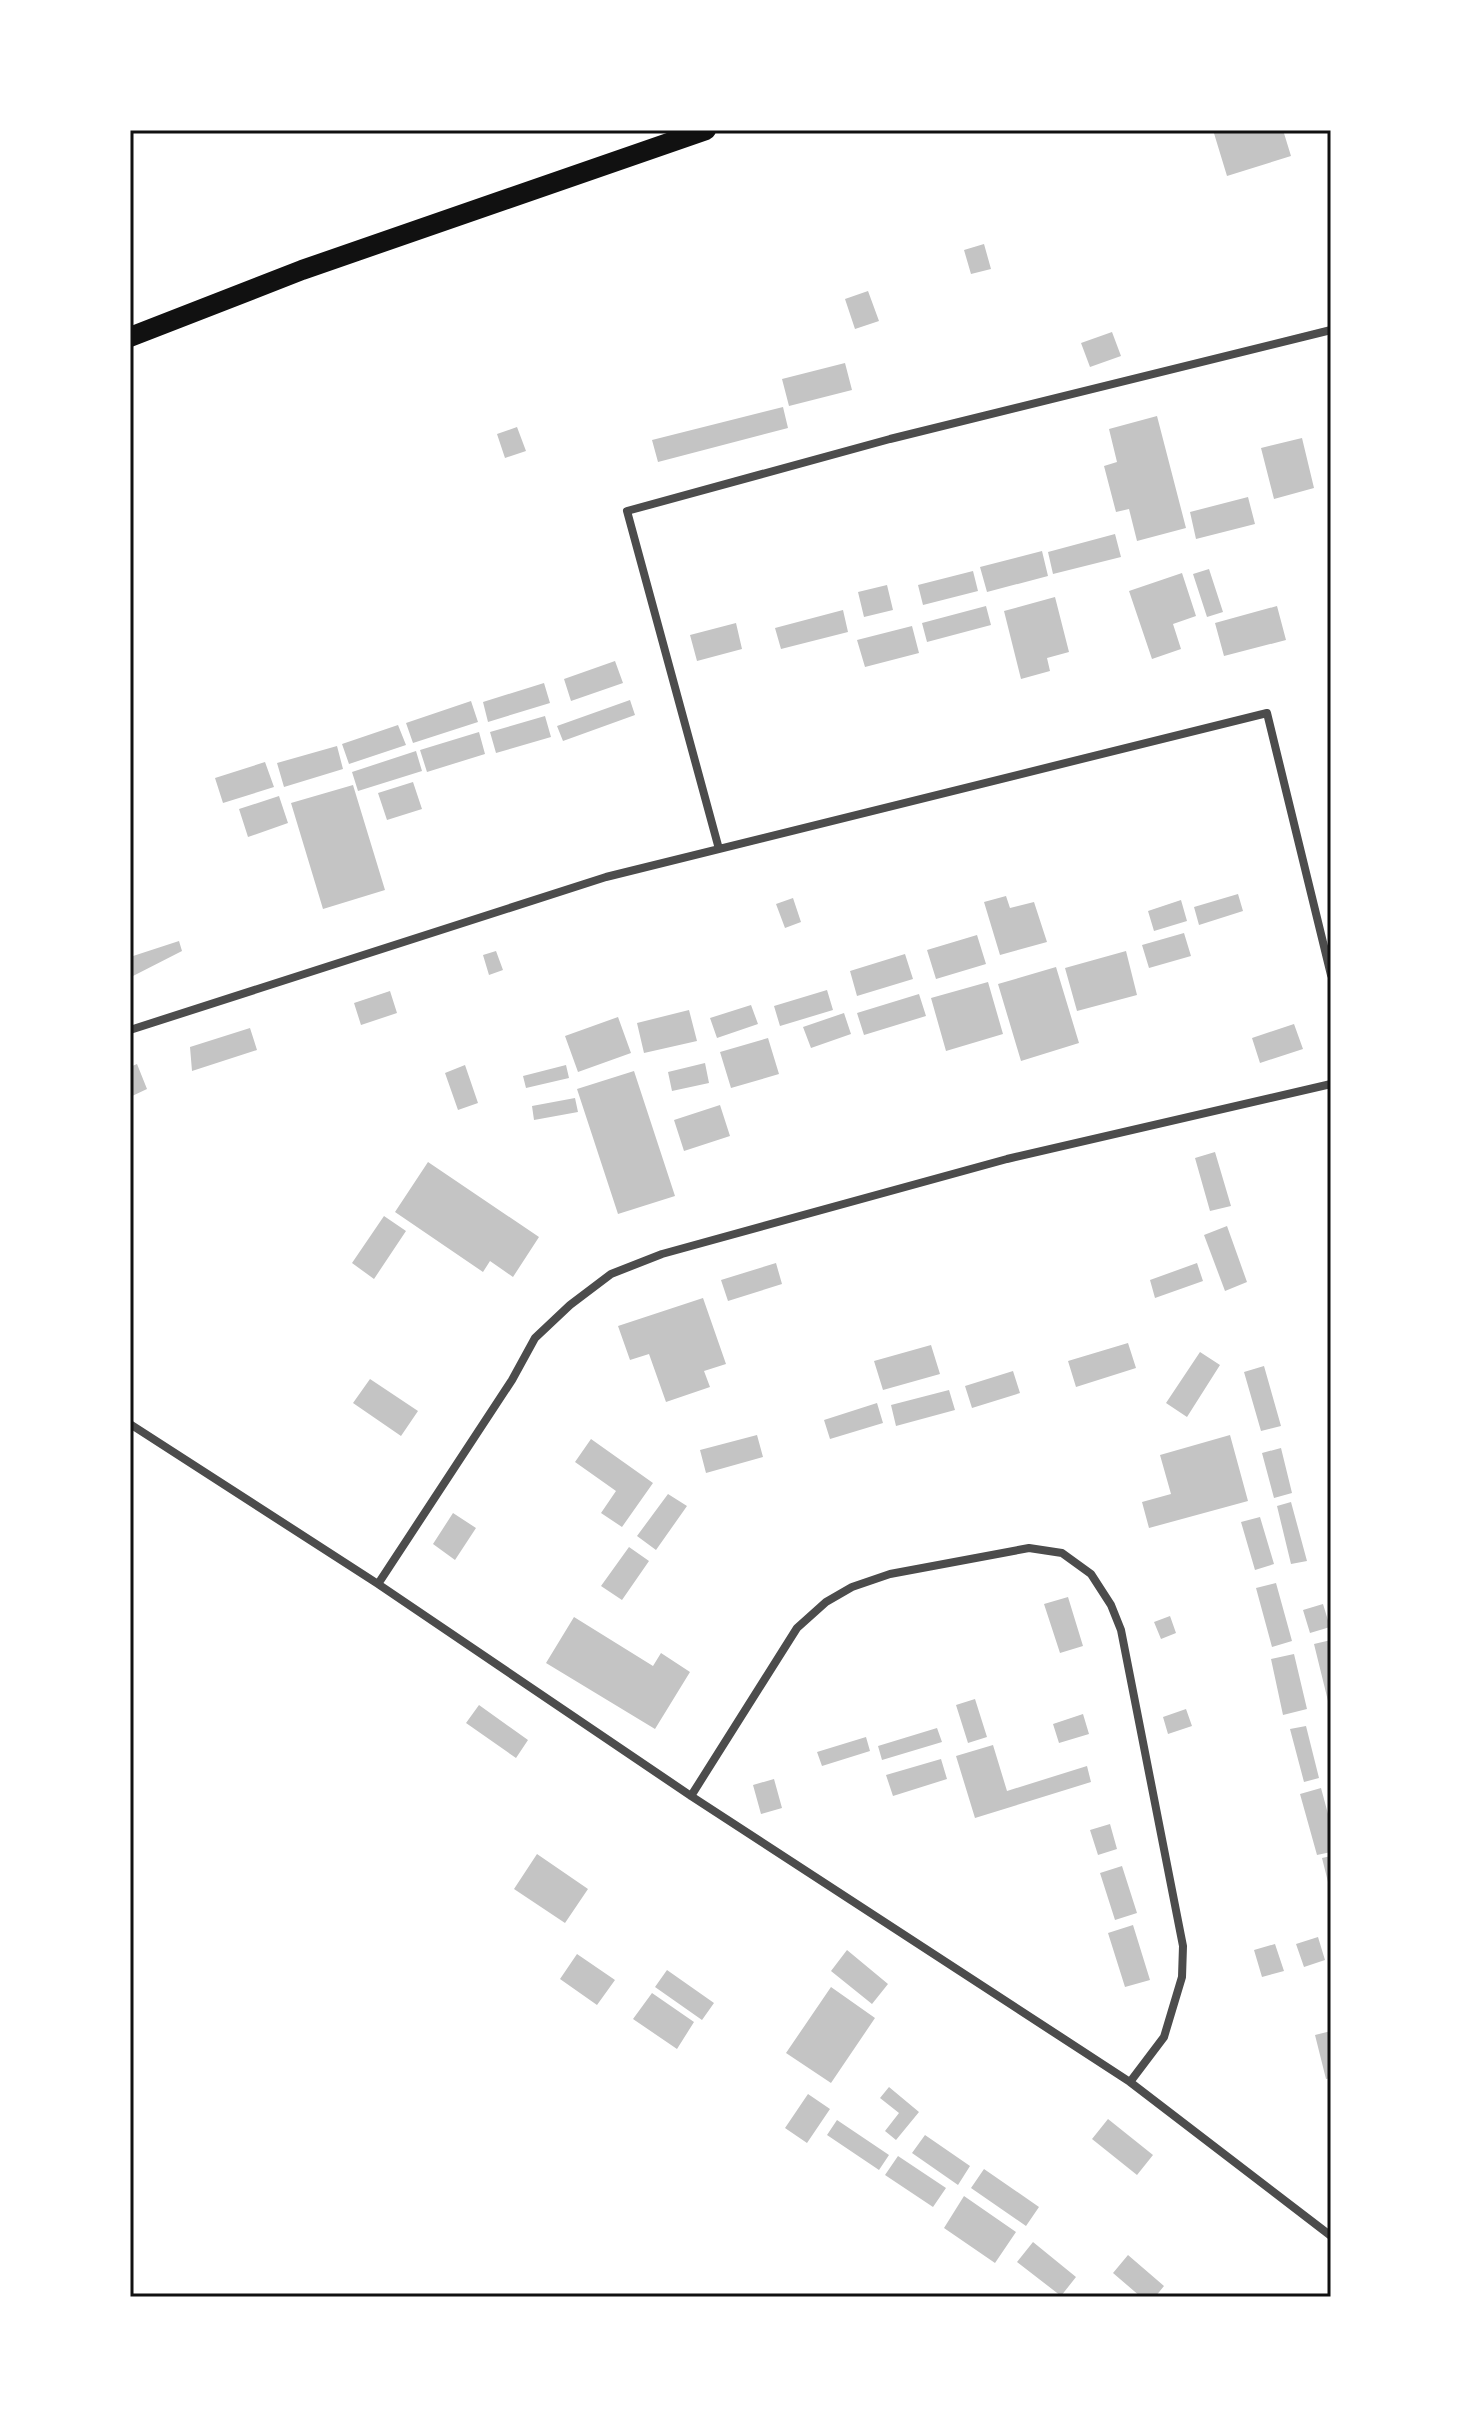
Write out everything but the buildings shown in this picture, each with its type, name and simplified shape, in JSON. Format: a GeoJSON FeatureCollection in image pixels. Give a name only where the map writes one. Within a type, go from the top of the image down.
{"type":"FeatureCollection","features":[{"type":"Feature","properties":{"kind":"main road"},"geometry":{"type":"LineString","coordinates":[[130,337],[302,270],[706,130]]}},
{"type":"Feature","properties":{"kind":"street"},"geometry":{"type":"LineString","coordinates":[[719,849],[627,511],[890,439],[1331,330]]}},
{"type":"Feature","properties":{"kind":"street"},"geometry":{"type":"LineString","coordinates":[[130,1030],[552,893],[1267,713],[1331,975]]}},
{"type":"Feature","properties":{"kind":"street"},"geometry":{"type":"LineString","coordinates":[[378,1584],[512,1380],[535,1338],[570,1305],[611,1274],[662,1254],[1007,1159],[1331,1084]]}},
{"type":"Feature","properties":{"kind":"street"},"geometry":{"type":"LineString","coordinates":[[130,1424],[378,1584],[691,1796],[1130,2082],[1331,2236]]}},
{"type":"Feature","properties":{"kind":"street"},"geometry":{"type":"LineString","coordinates":[[691,1796],[797,1628],[826,1602],[852,1587],[890,1574],[1029,1548],[1062,1553],[1091,1574],[1111,1605],[1121,1630],[1183,1946],[1182,1977],[1164,2037],[1130,2082]]}}]}
